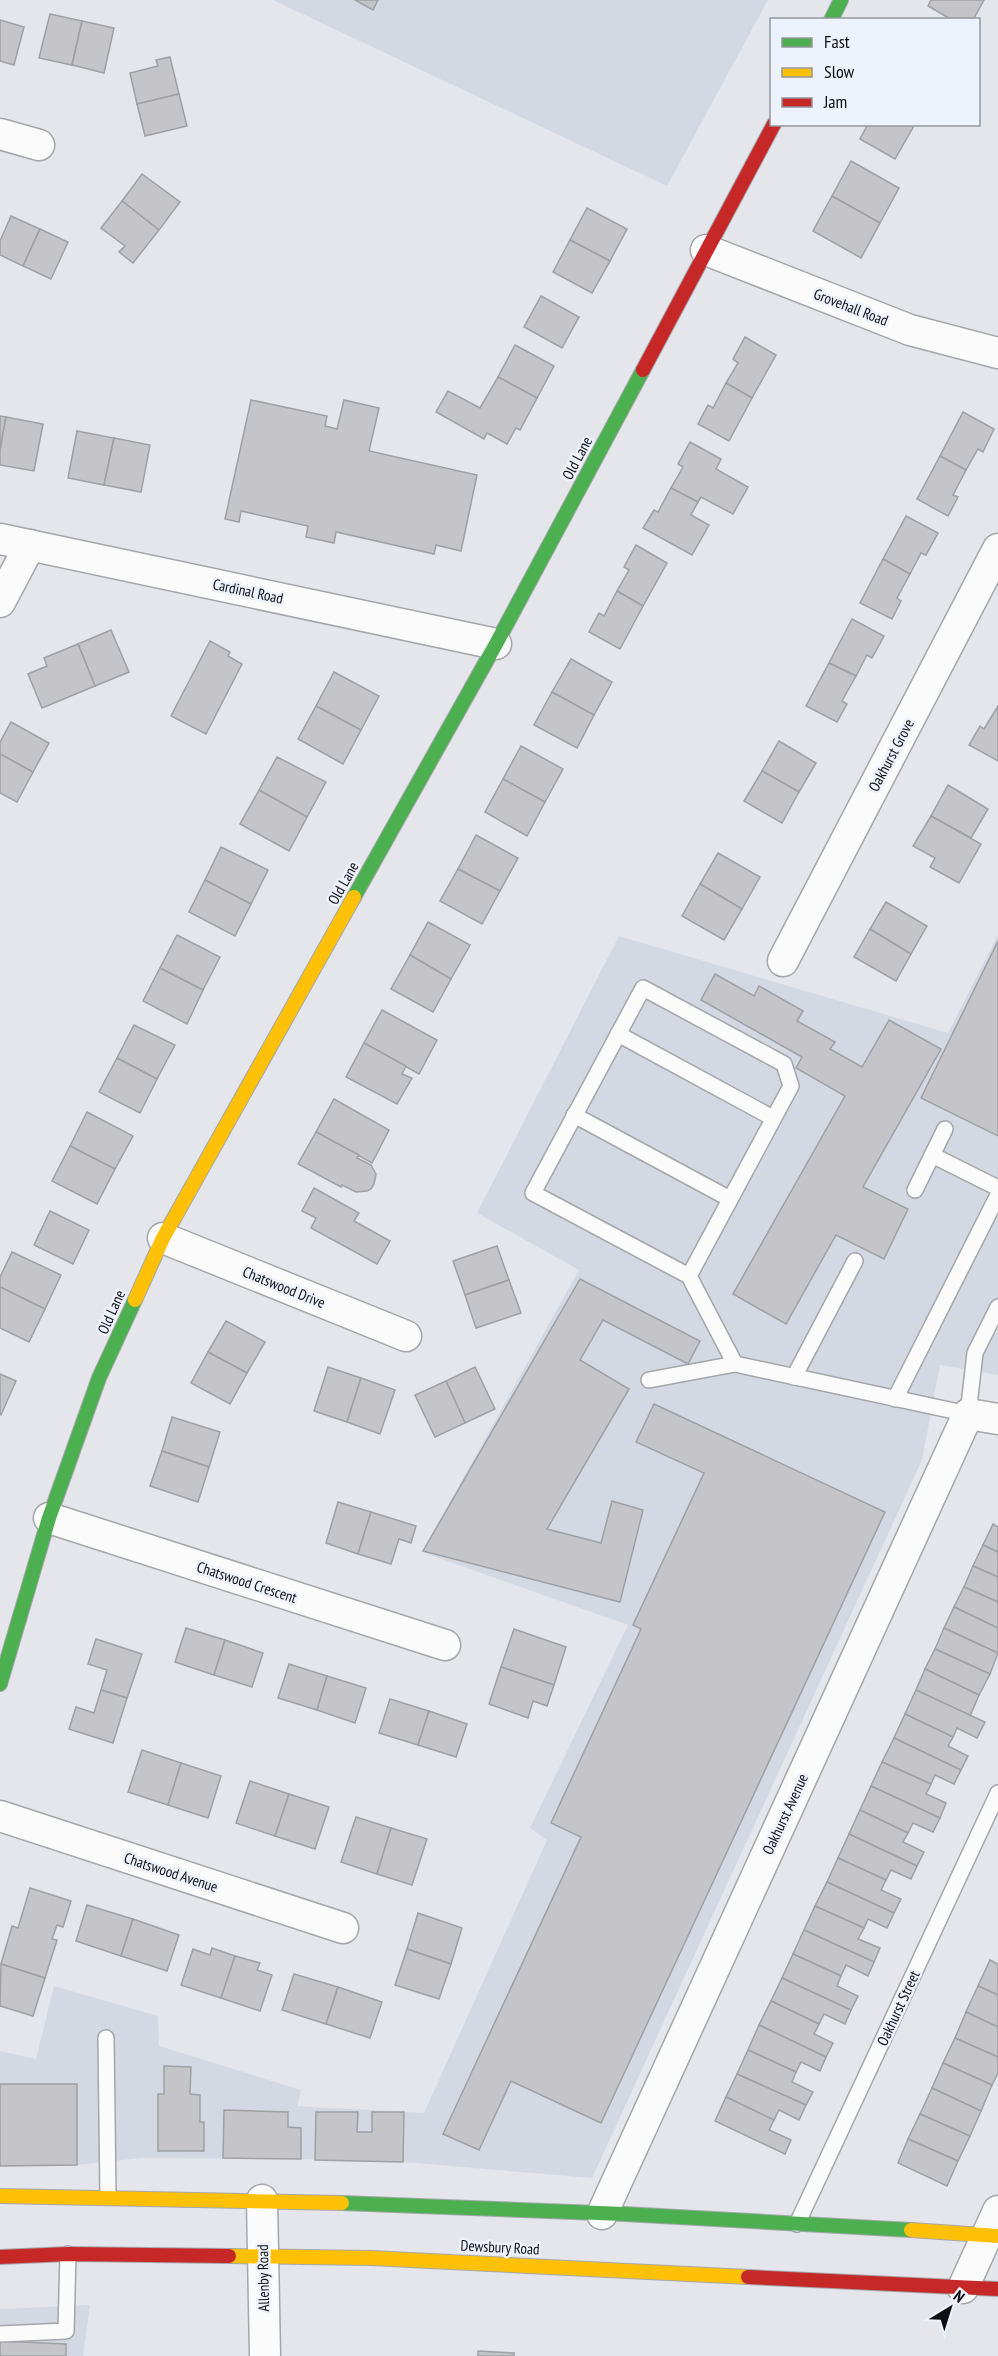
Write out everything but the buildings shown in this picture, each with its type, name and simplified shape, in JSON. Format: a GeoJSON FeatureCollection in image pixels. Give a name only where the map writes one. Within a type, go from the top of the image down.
{"type":"FeatureCollection","features":[{"type":"Feature","properties":{"kind":"main road"},"geometry":{"type":"LineString","coordinates":[[832,18],[841,0]]}},
{"type":"Feature","properties":{"kind":"main road","name":"Old Lane"},"geometry":{"type":"LineString","coordinates":[[0,1684],[49,1518],[99,1378],[163,1238],[496,644],[773,126]]}},
{"type":"Feature","properties":{"kind":"main road"},"geometry":{"type":"LineString","coordinates":[[0,2196],[262,2200],[797,2224],[994,2227]]}},
{"type":"Feature","properties":{"kind":"main road","name":"Dewsbury Road"},"geometry":{"type":"LineString","coordinates":[[0,2257],[68,2254],[371,2258],[998,2289]]}},
{"type":"Feature","properties":{"kind":"street"},"geometry":{"type":"LineString","coordinates":[[0,134],[39,145]]}},
{"type":"Feature","properties":{"kind":"street","name":"Grovehall Road"},"geometry":{"type":"LineString","coordinates":[[706,250],[910,330],[998,353]]}},
{"type":"Feature","properties":{"kind":"street","name":"Cardinal Road"},"geometry":{"type":"LineString","coordinates":[[0,539],[496,644]]}},
{"type":"Feature","properties":{"kind":"street"},"geometry":{"type":"LineString","coordinates":[[0,602],[30,545]]}},
{"type":"Feature","properties":{"kind":"street","name":"Oakhurst Grove"},"geometry":{"type":"LineString","coordinates":[[783,961],[998,549]]}},
{"type":"Feature","properties":{"kind":"street","name":"Chatswood Drive"},"geometry":{"type":"LineString","coordinates":[[163,1238],[406,1336]]}},
{"type":"Feature","properties":{"kind":"street"},"geometry":{"type":"LineString","coordinates":[[968,1414],[998,1419]]}},
{"type":"Feature","properties":{"kind":"street","name":"Oakhurst Avenue"},"geometry":{"type":"LineString","coordinates":[[602,2214],[968,1414]]}},
{"type":"Feature","properties":{"kind":"street","name":"Chatswood Crescent"},"geometry":{"type":"LineString","coordinates":[[49,1518],[445,1646]]}},
{"type":"Feature","properties":{"kind":"street","name":"Chatswood Avenue"},"geometry":{"type":"LineString","coordinates":[[0,1816],[343,1928]]}},
{"type":"Feature","properties":{"kind":"street","name":"Allenby Road"},"geometry":{"type":"LineString","coordinates":[[262,2200],[265,2356]]}},
{"type":"Feature","properties":{"kind":"street"},"geometry":{"type":"LineString","coordinates":[[963,2288],[994,2227]]}},
{"type":"Feature","properties":{"kind":"lane"},"geometry":{"type":"LineString","coordinates":[[689,1276],[791,1086],[784,1064],[643,988],[533,1193],[689,1276],[735,1364]]}},
{"type":"Feature","properties":{"kind":"lane"},"geometry":{"type":"LineString","coordinates":[[618,1034],[773,1118]]}},
{"type":"Feature","properties":{"kind":"lane"},"geometry":{"type":"LineString","coordinates":[[574,1115],[730,1199]]}},
{"type":"Feature","properties":{"kind":"lane"},"geometry":{"type":"LineString","coordinates":[[915,1190],[945,1129]]}},
{"type":"Feature","properties":{"kind":"lane"},"geometry":{"type":"LineString","coordinates":[[932,1155],[998,1188]]}},
{"type":"Feature","properties":{"kind":"lane"},"geometry":{"type":"LineString","coordinates":[[895,1399],[998,1195]]}},
{"type":"Feature","properties":{"kind":"lane"},"geometry":{"type":"LineString","coordinates":[[794,1377],[855,1261]]}},
{"type":"Feature","properties":{"kind":"lane"},"geometry":{"type":"LineString","coordinates":[[649,1380],[735,1364],[968,1414],[975,1353],[998,1307]]}},
{"type":"Feature","properties":{"kind":"lane","name":"Oakhurst Street"},"geometry":{"type":"LineString","coordinates":[[797,2224],[998,1793]]}},
{"type":"Feature","properties":{"kind":"lane"},"geometry":{"type":"LineString","coordinates":[[106,2038],[108,2198]]}},
{"type":"Feature","properties":{"kind":"lane"},"geometry":{"type":"LineString","coordinates":[[0,2334],[66,2331],[68,2254]]}},
{"type":"Feature","properties":{"kind":"shaded area"},"geometry":{"type":"Polygon","coordinates":[[[273,0],[768,0],[667,186],[273,0]]]}},
{"type":"Feature","properties":{"kind":"shaded area"},"geometry":{"type":"Polygon","coordinates":[[[998,935],[998,1375],[940,1365],[922,1460],[592,2178],[403,2162],[301,2159],[141,2158],[77,2165],[0,2166],[0,2051],[36,2059],[54,1986],[158,2016],[159,2046],[301,2090],[297,2106],[424,2113],[547,1840],[530,1828],[628,1625],[422,1552],[579,1270],[477,1213],[619,936],[948,1033],[998,935]]]}},
{"type":"Feature","properties":{"kind":"shaded area"},"geometry":{"type":"Polygon","coordinates":[[[90,2305],[83,2356],[0,2356],[0,2309],[90,2305]]]}},
{"type":"Feature","properties":{"kind":"traffic: fast"},"geometry":{"type":"LineString","coordinates":[[832,18],[841,0]]}},
{"type":"Feature","properties":{"kind":"traffic: fast"},"geometry":{"type":"LineString","coordinates":[[354,897],[496,644],[643,370]]}},
{"type":"Feature","properties":{"kind":"traffic: fast"},"geometry":{"type":"LineString","coordinates":[[0,1684],[49,1518],[99,1378],[135,1300]]}},
{"type":"Feature","properties":{"kind":"traffic: fast"},"geometry":{"type":"LineString","coordinates":[[342,2203],[624,2214],[911,2230]]}},
{"type":"Feature","properties":{"kind":"traffic: slow"},"geometry":{"type":"LineString","coordinates":[[135,1300],[163,1238],[354,897]]}},
{"type":"Feature","properties":{"kind":"traffic: slow"},"geometry":{"type":"LineString","coordinates":[[0,2196],[342,2203]]}},
{"type":"Feature","properties":{"kind":"traffic: slow"},"geometry":{"type":"LineString","coordinates":[[911,2230],[998,2236]]}},
{"type":"Feature","properties":{"kind":"traffic: slow"},"geometry":{"type":"LineString","coordinates":[[229,2256],[371,2258],[748,2277]]}},
{"type":"Feature","properties":{"kind":"traffic: jam"},"geometry":{"type":"LineString","coordinates":[[643,370],[773,126]]}},
{"type":"Feature","properties":{"kind":"traffic: jam"},"geometry":{"type":"LineString","coordinates":[[0,2257],[68,2254],[229,2256]]}},
{"type":"Feature","properties":{"kind":"traffic: jam"},"geometry":{"type":"LineString","coordinates":[[748,2277],[998,2289]]}}]}
